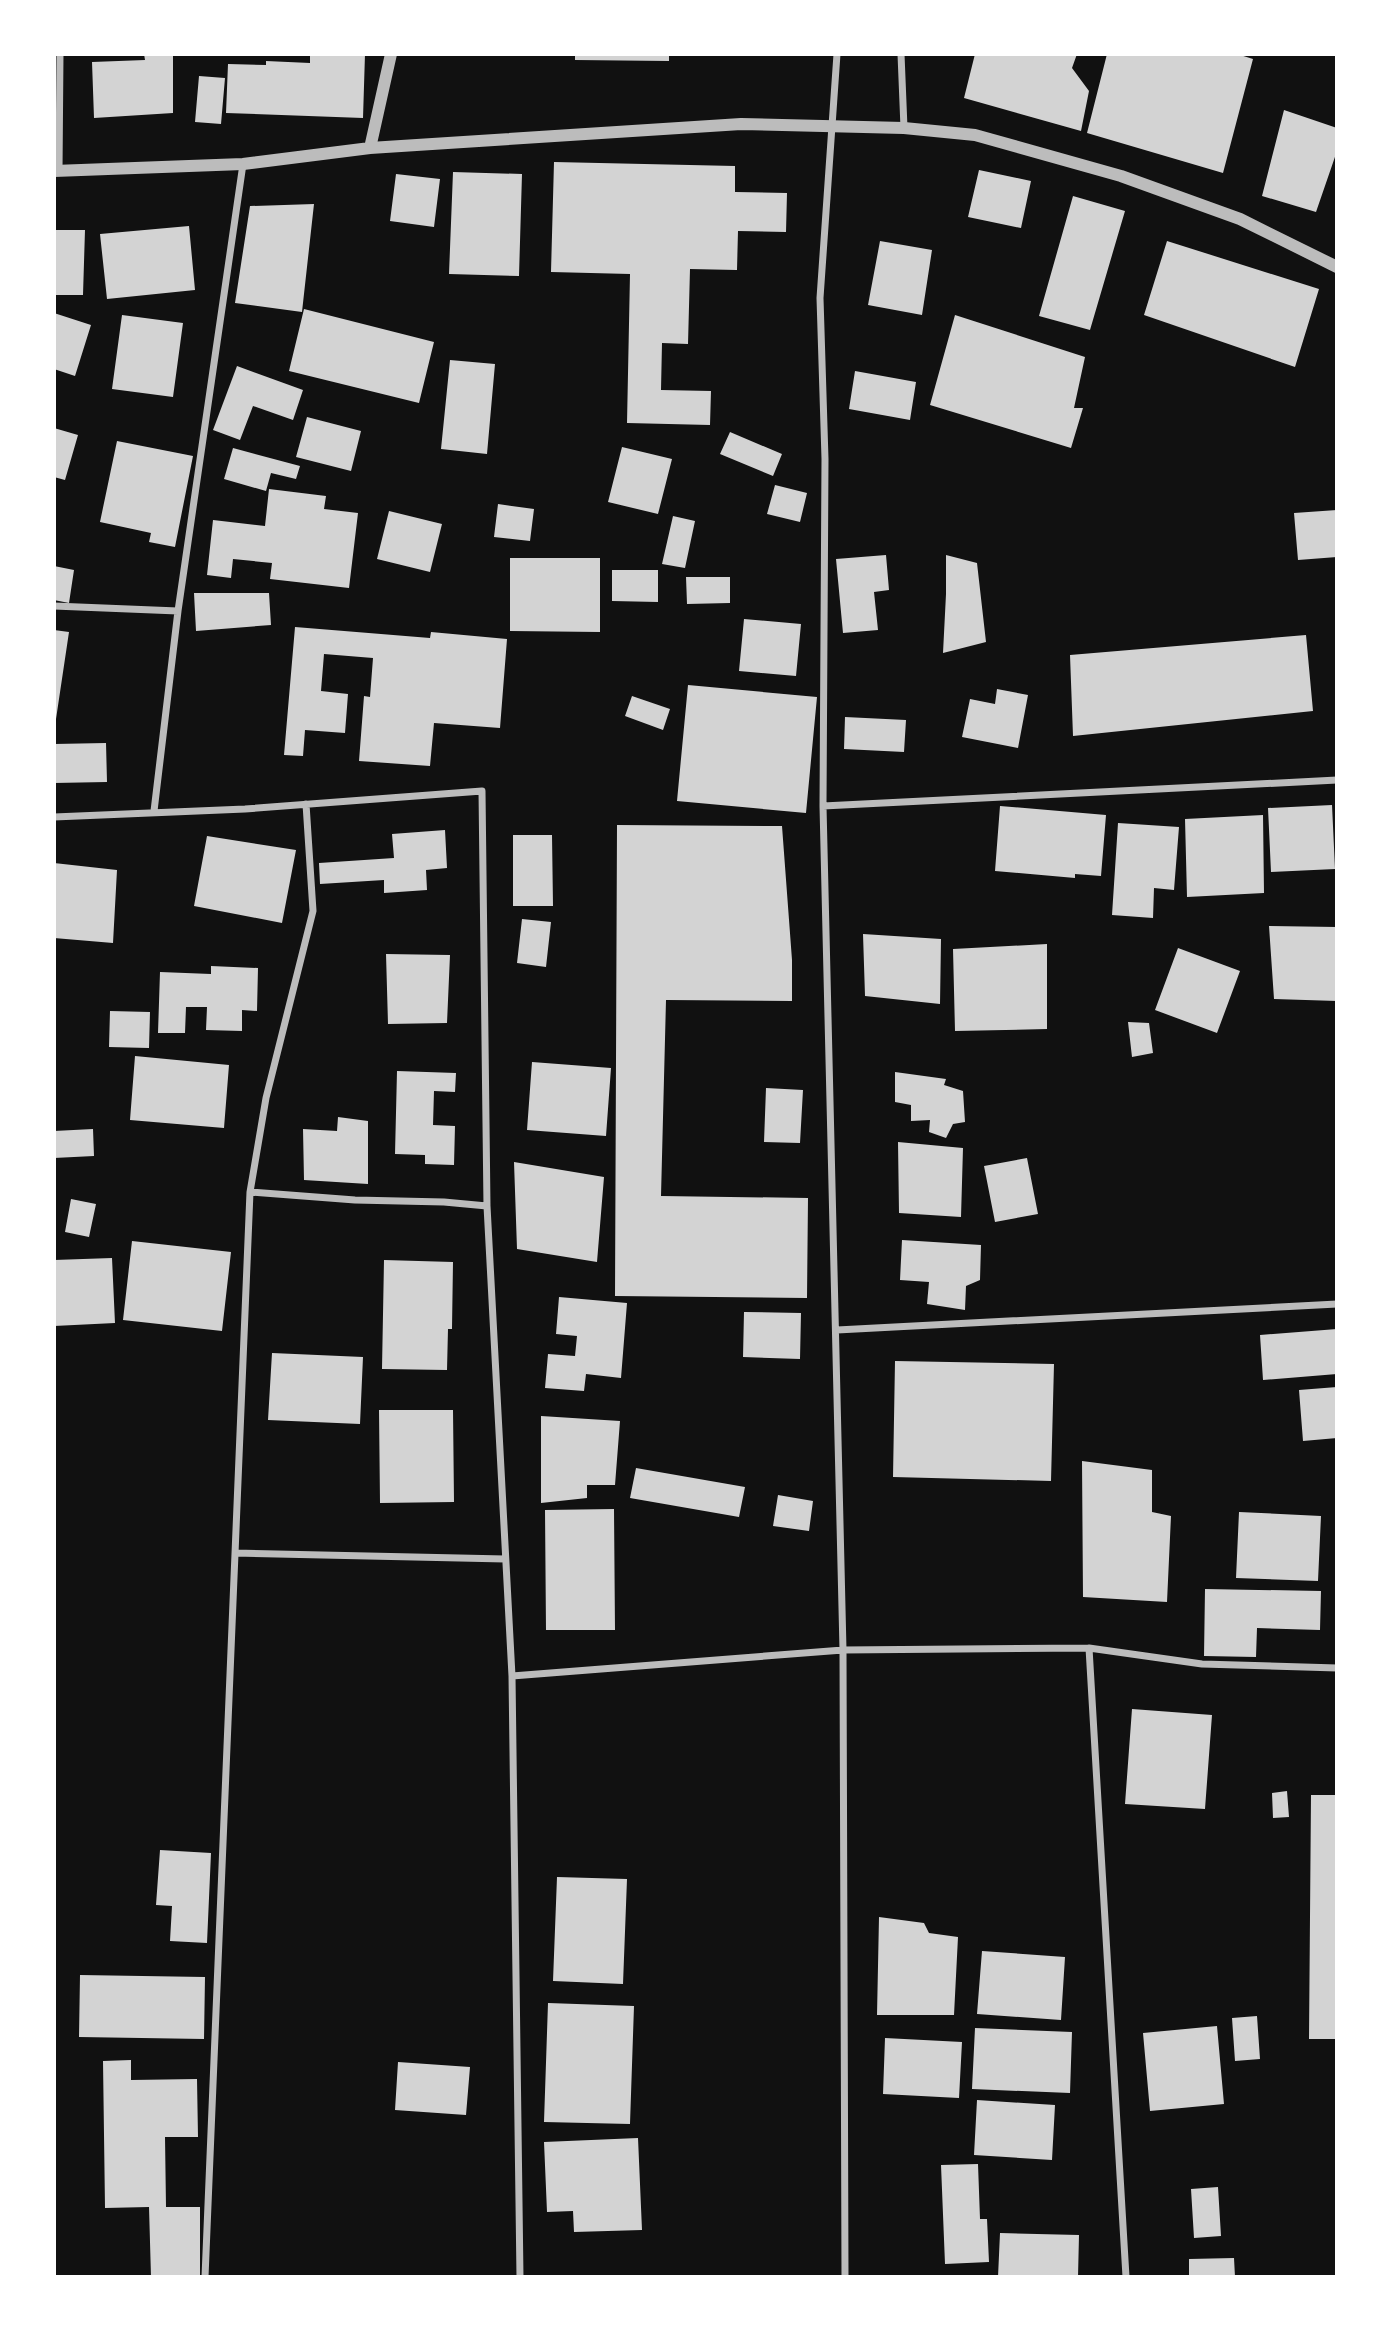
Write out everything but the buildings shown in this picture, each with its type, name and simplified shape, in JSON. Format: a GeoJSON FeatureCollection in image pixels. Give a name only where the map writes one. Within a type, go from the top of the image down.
{"type":"FeatureCollection","features":[{"type":"Feature","properties":{"kind":"street"},"geometry":{"type":"LineString","coordinates":[[60,54],[56,171],[243,164],[370,148],[741,124],[904,128],[975,135],[1121,176],[1240,219],[1337,267]]}},
{"type":"Feature","properties":{"kind":"street"},"geometry":{"type":"LineString","coordinates":[[370,148],[391,54]]}},
{"type":"Feature","properties":{"kind":"street"},"geometry":{"type":"LineString","coordinates":[[837,54],[820,298],[825,458],[823,806],[843,1650],[845,2277]]}},
{"type":"Feature","properties":{"kind":"street"},"geometry":{"type":"LineString","coordinates":[[901,54],[904,128]]}},
{"type":"Feature","properties":{"kind":"street"},"geometry":{"type":"LineString","coordinates":[[154,811],[178,611],[243,164]]}},
{"type":"Feature","properties":{"kind":"street"},"geometry":{"type":"LineString","coordinates":[[54,606],[178,611]]}},
{"type":"Feature","properties":{"kind":"street"},"geometry":{"type":"LineString","coordinates":[[823,806],[1337,780]]}},
{"type":"Feature","properties":{"kind":"street"},"geometry":{"type":"LineString","coordinates":[[54,817],[245,809],[482,791],[487,1206],[512,1676],[520,2277]]}},
{"type":"Feature","properties":{"kind":"street"},"geometry":{"type":"LineString","coordinates":[[205,2277],[250,1192],[266,1098],[313,911],[306,804]]}},
{"type":"Feature","properties":{"kind":"street"},"geometry":{"type":"LineString","coordinates":[[250,1192],[487,1206]]}},
{"type":"Feature","properties":{"kind":"street"},"geometry":{"type":"LineString","coordinates":[[837,1330],[1337,1304]]}},
{"type":"Feature","properties":{"kind":"street"},"geometry":{"type":"LineString","coordinates":[[235,1553],[505,1559]]}},
{"type":"Feature","properties":{"kind":"street"},"geometry":{"type":"LineString","coordinates":[[512,1676],[843,1650],[1089,1648],[1202,1664],[1337,1668]]}},
{"type":"Feature","properties":{"kind":"street"},"geometry":{"type":"LineString","coordinates":[[1089,1648],[1126,2277]]}}]}
